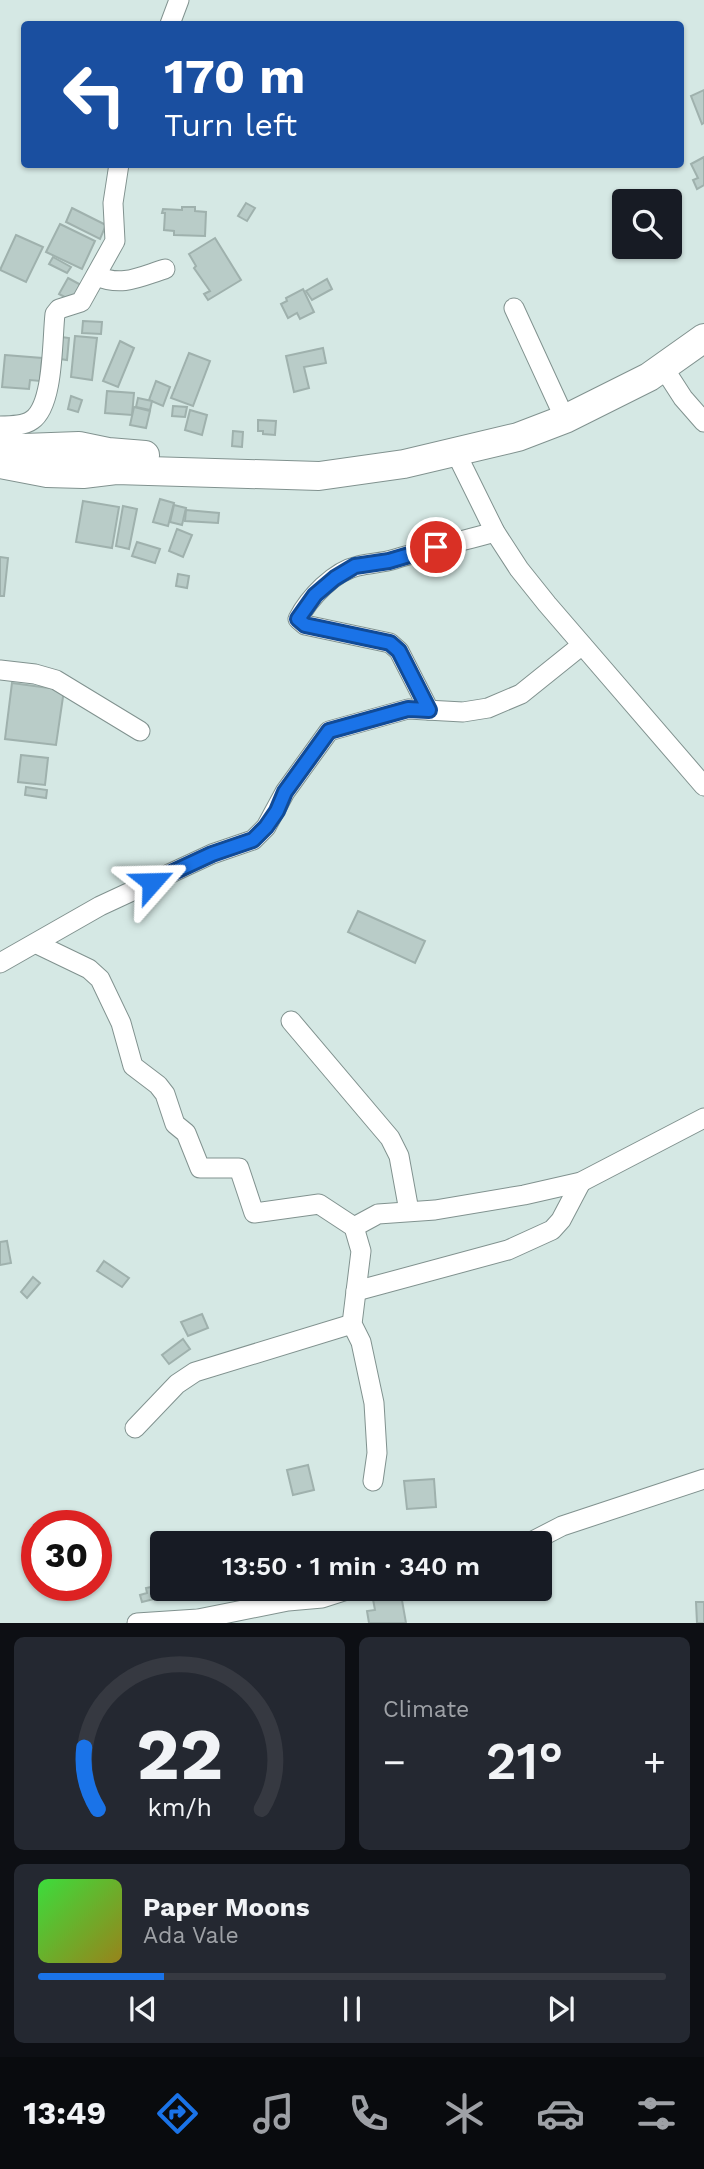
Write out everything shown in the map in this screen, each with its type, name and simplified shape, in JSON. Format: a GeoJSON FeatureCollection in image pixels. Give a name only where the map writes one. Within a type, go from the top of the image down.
{"type":"FeatureCollection","features":[{"type":"Feature","properties":{"kind":"highway"},"geometry":{"type":"LineString","coordinates":[[0,464],[47,474],[116,470],[319,476],[404,464],[518,437],[565,419],[606,400],[663,367],[704,338]]}},
{"type":"Feature","properties":{"kind":"highway"},"geometry":{"type":"LineString","coordinates":[[0,446],[79,446],[108,452],[354,470]]}},
{"type":"Feature","properties":{"kind":"street"},"geometry":{"type":"LineString","coordinates":[[171,21],[179,0]]}},
{"type":"Feature","properties":{"kind":"street"},"geometry":{"type":"LineString","coordinates":[[0,426],[25,424],[41,411],[47,395],[55,314],[59,309],[80,303],[115,241],[113,203],[119,168]]}},
{"type":"Feature","properties":{"kind":"street"},"geometry":{"type":"LineString","coordinates":[[96,276],[109,282],[124,282],[165,269]]}},
{"type":"Feature","properties":{"kind":"street"},"geometry":{"type":"LineString","coordinates":[[514,308],[565,419]]}},
{"type":"Feature","properties":{"kind":"street"},"geometry":{"type":"LineString","coordinates":[[663,367],[683,398],[704,422]]}},
{"type":"Feature","properties":{"kind":"street"},"geometry":{"type":"LineString","coordinates":[[456,453],[495,532],[519,569],[704,786]]}},
{"type":"Feature","properties":{"kind":"street"},"geometry":{"type":"LineString","coordinates":[[429,710],[399,651],[390,643],[305,625],[298,619],[315,595],[355,566],[389,561],[495,532]]}},
{"type":"Feature","properties":{"kind":"street"},"geometry":{"type":"LineString","coordinates":[[0,963],[100,906],[212,854],[253,840],[266,827],[285,792],[329,731],[408,709],[463,712],[488,708],[521,694],[582,645]]}},
{"type":"Feature","properties":{"kind":"street"},"geometry":{"type":"LineString","coordinates":[[0,670],[35,674],[56,680],[140,731]]}},
{"type":"Feature","properties":{"kind":"street"},"geometry":{"type":"LineString","coordinates":[[37,944],[89,969],[100,979],[121,1023],[133,1066],[158,1085],[165,1094],[175,1124],[186,1133],[200,1168],[239,1168],[251,1211],[254,1213],[319,1204],[354,1227],[361,1251],[352,1324],[361,1342],[374,1403],[377,1453],[373,1481]]}},
{"type":"Feature","properties":{"kind":"street"},"geometry":{"type":"LineString","coordinates":[[291,1021],[390,1138],[399,1156],[409,1211]]}},
{"type":"Feature","properties":{"kind":"street"},"geometry":{"type":"LineString","coordinates":[[354,1227],[378,1214],[435,1210],[581,1182],[704,1118]]}},
{"type":"Feature","properties":{"kind":"street"},"geometry":{"type":"LineString","coordinates":[[356,1291],[508,1250],[552,1230],[561,1220],[581,1182]]}},
{"type":"Feature","properties":{"kind":"street"},"geometry":{"type":"LineString","coordinates":[[135,1428],[177,1384],[195,1372],[352,1324]]}},
{"type":"Feature","properties":{"kind":"street"},"geometry":{"type":"LineString","coordinates":[[552,1532],[704,1479]]}},
{"type":"Feature","properties":{"kind":"street"},"geometry":{"type":"LineString","coordinates":[[137,1623],[198,1619],[288,1601]]}},
{"type":"Feature","properties":{"kind":"building"},"geometry":{"type":"Polygon","coordinates":[[[704,90],[704,123],[702,124],[691,96],[704,90]]]}},
{"type":"Feature","properties":{"kind":"building"},"geometry":{"type":"Polygon","coordinates":[[[704,157],[704,185],[697,189],[693,180],[698,178],[691,164],[704,157]]]}},
{"type":"Feature","properties":{"kind":"building"},"geometry":{"type":"Polygon","coordinates":[[[246,203],[255,208],[247,221],[238,216],[246,203]]]}},
{"type":"Feature","properties":{"kind":"building"},"geometry":{"type":"Polygon","coordinates":[[[182,207],[195,207],[195,211],[206,212],[205,236],[174,235],[174,231],[164,230],[163,209],[182,210],[182,207]]]}},
{"type":"Feature","properties":{"kind":"building"},"geometry":{"type":"Polygon","coordinates":[[[72,208],[106,225],[100,239],[66,222],[72,208]]]}},
{"type":"Feature","properties":{"kind":"building"},"geometry":{"type":"Polygon","coordinates":[[[60,224],[95,241],[82,269],[46,252],[60,224]]]}},
{"type":"Feature","properties":{"kind":"building"},"geometry":{"type":"Polygon","coordinates":[[[16,235],[43,247],[26,282],[0,270],[16,235]]]}},
{"type":"Feature","properties":{"kind":"building"},"geometry":{"type":"Polygon","coordinates":[[[215,238],[241,280],[208,300],[204,294],[210,291],[194,268],[196,266],[189,254],[215,238]]]}},
{"type":"Feature","properties":{"kind":"building"},"geometry":{"type":"Polygon","coordinates":[[[53,257],[71,267],[67,273],[49,264],[53,257]]]}},
{"type":"Feature","properties":{"kind":"building"},"geometry":{"type":"Polygon","coordinates":[[[68,278],[81,285],[72,301],[59,294],[68,278]]]}},
{"type":"Feature","properties":{"kind":"building"},"geometry":{"type":"Polygon","coordinates":[[[327,279],[332,289],[312,300],[306,291],[327,279]]]}},
{"type":"Feature","properties":{"kind":"building"},"geometry":{"type":"Polygon","coordinates":[[[303,289],[314,312],[300,319],[297,313],[288,318],[281,304],[287,301],[286,298],[303,289]]]}},
{"type":"Feature","properties":{"kind":"building"},"geometry":{"type":"Polygon","coordinates":[[[83,321],[102,322],[101,334],[82,333],[83,321]]]}},
{"type":"Feature","properties":{"kind":"building"},"geometry":{"type":"Polygon","coordinates":[[[55,336],[69,338],[67,360],[53,358],[55,336]]]}},
{"type":"Feature","properties":{"kind":"building"},"geometry":{"type":"Polygon","coordinates":[[[75,336],[97,338],[92,380],[71,377],[75,336]]]}},
{"type":"Feature","properties":{"kind":"building"},"geometry":{"type":"Polygon","coordinates":[[[120,341],[134,348],[118,387],[103,381],[120,341]]]}},
{"type":"Feature","properties":{"kind":"building"},"geometry":{"type":"Polygon","coordinates":[[[323,348],[326,363],[304,367],[309,388],[294,392],[286,356],[323,348]]]}},
{"type":"Feature","properties":{"kind":"building"},"geometry":{"type":"Polygon","coordinates":[[[189,353],[210,361],[193,406],[171,398],[189,353]]]}},
{"type":"Feature","properties":{"kind":"building"},"geometry":{"type":"Polygon","coordinates":[[[5,355],[42,358],[40,381],[30,380],[29,389],[2,387],[5,355]]]}},
{"type":"Feature","properties":{"kind":"building"},"geometry":{"type":"Polygon","coordinates":[[[156,381],[170,387],[163,406],[149,400],[156,381]]]}},
{"type":"Feature","properties":{"kind":"building"},"geometry":{"type":"Polygon","coordinates":[[[107,391],[134,393],[132,415],[105,413],[107,391]]]}},
{"type":"Feature","properties":{"kind":"building"},"geometry":{"type":"Polygon","coordinates":[[[71,396],[82,400],[78,412],[68,409],[71,396]]]}},
{"type":"Feature","properties":{"kind":"building"},"geometry":{"type":"Polygon","coordinates":[[[138,398],[152,401],[150,410],[136,407],[138,398]]]}},
{"type":"Feature","properties":{"kind":"building"},"geometry":{"type":"Polygon","coordinates":[[[173,406],[187,407],[185,417],[172,416],[173,406]]]}},
{"type":"Feature","properties":{"kind":"building"},"geometry":{"type":"Polygon","coordinates":[[[134,407],[150,411],[146,428],[130,425],[134,407]]]}},
{"type":"Feature","properties":{"kind":"building"},"geometry":{"type":"Polygon","coordinates":[[[190,410],[207,415],[202,435],[185,430],[190,410]]]}},
{"type":"Feature","properties":{"kind":"building"},"geometry":{"type":"Polygon","coordinates":[[[258,420],[276,421],[275,435],[258,431],[258,420]]]}},
{"type":"Feature","properties":{"kind":"building"},"geometry":{"type":"Polygon","coordinates":[[[233,431],[243,432],[242,447],[232,446],[233,431]]]}},
{"type":"Feature","properties":{"kind":"building"},"geometry":{"type":"Polygon","coordinates":[[[160,499],[174,503],[168,526],[153,522],[160,499]]]}},
{"type":"Feature","properties":{"kind":"building"},"geometry":{"type":"Polygon","coordinates":[[[83,501],[119,507],[112,548],[76,542],[83,501]]]}},
{"type":"Feature","properties":{"kind":"building"},"geometry":{"type":"Polygon","coordinates":[[[174,505],[186,508],[182,525],[170,522],[174,505]]]}},
{"type":"Feature","properties":{"kind":"building"},"geometry":{"type":"Polygon","coordinates":[[[123,506],[137,509],[129,549],[116,546],[123,506]]]}},
{"type":"Feature","properties":{"kind":"building"},"geometry":{"type":"Polygon","coordinates":[[[186,510],[219,513],[218,523],[185,521],[186,510]]]}},
{"type":"Feature","properties":{"kind":"building"},"geometry":{"type":"Polygon","coordinates":[[[177,529],[192,535],[183,557],[169,551],[177,529]]]}},
{"type":"Feature","properties":{"kind":"building"},"geometry":{"type":"Polygon","coordinates":[[[137,542],[160,549],[155,563],[132,556],[137,542]]]}},
{"type":"Feature","properties":{"kind":"building"},"geometry":{"type":"Polygon","coordinates":[[[0,557],[8,558],[4,596],[0,596],[0,557]]]}},
{"type":"Feature","properties":{"kind":"building"},"geometry":{"type":"Polygon","coordinates":[[[178,574],[189,576],[187,588],[176,586],[178,574]]]}},
{"type":"Feature","properties":{"kind":"building"},"geometry":{"type":"Polygon","coordinates":[[[12,683],[64,690],[56,745],[5,739],[12,683]]]}},
{"type":"Feature","properties":{"kind":"building"},"geometry":{"type":"Polygon","coordinates":[[[21,755],[48,758],[45,785],[18,782],[21,755]]]}},
{"type":"Feature","properties":{"kind":"building"},"geometry":{"type":"Polygon","coordinates":[[[26,787],[47,790],[46,798],[25,795],[26,787]]]}},
{"type":"Feature","properties":{"kind":"building"},"geometry":{"type":"Polygon","coordinates":[[[358,911],[425,941],[415,963],[348,932],[358,911]]]}},
{"type":"Feature","properties":{"kind":"building"},"geometry":{"type":"Polygon","coordinates":[[[7,1241],[11,1263],[0,1265],[0,1242],[7,1241]]]}},
{"type":"Feature","properties":{"kind":"building"},"geometry":{"type":"Polygon","coordinates":[[[104,1261],[129,1278],[122,1287],[97,1271],[104,1261]]]}},
{"type":"Feature","properties":{"kind":"building"},"geometry":{"type":"Polygon","coordinates":[[[33,1277],[40,1283],[27,1298],[21,1292],[33,1277]]]}},
{"type":"Feature","properties":{"kind":"building"},"geometry":{"type":"Polygon","coordinates":[[[202,1314],[208,1328],[188,1336],[181,1322],[202,1314]]]}},
{"type":"Feature","properties":{"kind":"building"},"geometry":{"type":"Polygon","coordinates":[[[183,1339],[190,1349],[169,1364],[162,1355],[183,1339]]]}},
{"type":"Feature","properties":{"kind":"building"},"geometry":{"type":"Polygon","coordinates":[[[308,1465],[314,1490],[293,1495],[287,1470],[308,1465]]]}},
{"type":"Feature","properties":{"kind":"building"},"geometry":{"type":"Polygon","coordinates":[[[434,1479],[436,1507],[407,1509],[404,1481],[434,1479]]]}},
{"type":"Feature","properties":{"kind":"building"},"geometry":{"type":"Polygon","coordinates":[[[150,1587],[150,1600],[142,1602],[140,1595],[147,1593],[146,1588],[150,1587]]]}},
{"type":"Feature","properties":{"kind":"building"},"geometry":{"type":"Polygon","coordinates":[[[373,1601],[402,1601],[406,1623],[369,1623],[367,1611],[375,1610],[373,1601]]]}},
{"type":"Feature","properties":{"kind":"building"},"geometry":{"type":"Polygon","coordinates":[[[696,1602],[704,1602],[704,1623],[697,1623],[696,1602]]]}},
{"type":"Feature","properties":{"kind":"route"},"geometry":{"type":"LineString","coordinates":[[152,882],[212,854],[253,840],[266,827],[285,792],[329,731],[408,709],[429,710],[395,646],[385,641],[305,625],[298,619],[315,595],[355,566],[389,561],[436,547]]}}]}
